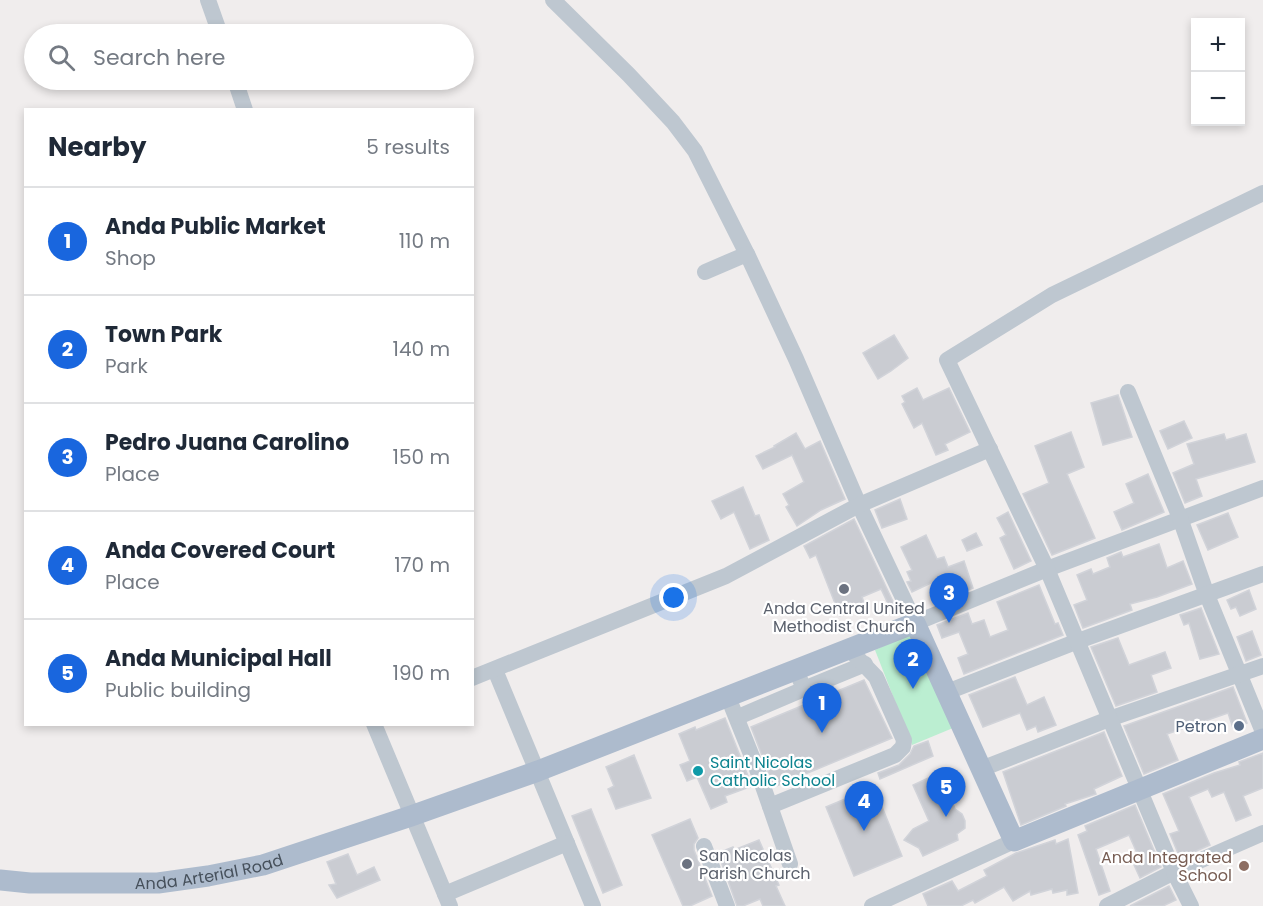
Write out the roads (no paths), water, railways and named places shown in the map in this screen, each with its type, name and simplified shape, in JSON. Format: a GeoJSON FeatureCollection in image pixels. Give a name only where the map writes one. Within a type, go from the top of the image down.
{"type":"FeatureCollection","features":[{"type":"Feature","properties":{"kind":"main road","name":"Anda Arterial Road"},"geometry":{"type":"LineString","coordinates":[[0,880],[30,883],[158,883],[263,865],[538,771],[915,623]]}},
{"type":"Feature","properties":{"kind":"main road"},"geometry":{"type":"LineString","coordinates":[[915,623],[1014,841],[1263,739]]}},
{"type":"Feature","properties":{"kind":"street"},"geometry":{"type":"LineString","coordinates":[[208,0],[216,24]]}},
{"type":"Feature","properties":{"kind":"street"},"geometry":{"type":"LineString","coordinates":[[553,0],[629,75],[679,129],[695,151],[796,359],[859,505],[915,623],[1047,569],[1263,488]]}},
{"type":"Feature","properties":{"kind":"street"},"geometry":{"type":"LineString","coordinates":[[238,90],[244,108]]}},
{"type":"Feature","properties":{"kind":"street"},"geometry":{"type":"LineString","coordinates":[[1191,906],[1174,872],[1047,569],[948,360],[1052,295],[1263,193]]}},
{"type":"Feature","properties":{"kind":"street"},"geometry":{"type":"LineString","coordinates":[[705,272],[747,254]]}},
{"type":"Feature","properties":{"kind":"street"},"geometry":{"type":"LineString","coordinates":[[1128,392],[1180,518],[1207,595],[1263,732]]}},
{"type":"Feature","properties":{"kind":"street"},"geometry":{"type":"LineString","coordinates":[[474,677],[726,576],[859,505],[990,449]]}},
{"type":"Feature","properties":{"kind":"street"},"geometry":{"type":"LineString","coordinates":[[947,692],[1078,641],[1263,574]]}},
{"type":"Feature","properties":{"kind":"street"},"geometry":{"type":"LineString","coordinates":[[770,806],[895,755],[902,749],[904,740],[876,677],[849,649]]}},
{"type":"Feature","properties":{"kind":"street"},"geometry":{"type":"LineString","coordinates":[[738,717],[865,664]]}},
{"type":"Feature","properties":{"kind":"street"},"geometry":{"type":"LineString","coordinates":[[981,769],[1109,719],[1263,666]]}},
{"type":"Feature","properties":{"kind":"street"},"geometry":{"type":"LineString","coordinates":[[495,670],[593,906]]}},
{"type":"Feature","properties":{"kind":"street"},"geometry":{"type":"LineString","coordinates":[[796,670],[804,690]]}},
{"type":"Feature","properties":{"kind":"street"},"geometry":{"type":"LineString","coordinates":[[728,697],[738,717],[790,864]]}},
{"type":"Feature","properties":{"kind":"street"},"geometry":{"type":"LineString","coordinates":[[375,726],[448,900],[567,843]]}},
{"type":"Feature","properties":{"kind":"street"},"geometry":{"type":"LineString","coordinates":[[1107,906],[1174,872],[1263,833]]}},
{"type":"Feature","properties":{"kind":"street"},"geometry":{"type":"LineString","coordinates":[[872,906],[1014,841]]}},
{"type":"Feature","properties":{"kind":"street"},"geometry":{"type":"LineString","coordinates":[[705,846],[727,906]]}},
{"type":"Feature","properties":{"kind":"place","name":"Anda Central United Methodist Church"},"geometry":{"type":"Point","coordinates":[844,589]}},
{"type":"Feature","properties":{"kind":"place","name":"Pedro Juana Carolino"},"geometry":{"type":"Point","coordinates":[949,623]}},
{"type":"Feature","properties":{"kind":"place","name":"Town Park"},"geometry":{"type":"Point","coordinates":[913,689]}},
{"type":"Feature","properties":{"kind":"place","name":"Petron"},"geometry":{"type":"Point","coordinates":[1239,726]}},
{"type":"Feature","properties":{"kind":"place","name":"Anda Public Market"},"geometry":{"type":"Point","coordinates":[822,733]}},
{"type":"Feature","properties":{"kind":"place","name":"Saint Nicolas Catholic School"},"geometry":{"type":"Point","coordinates":[698,771]}},
{"type":"Feature","properties":{"kind":"place","name":"Anda Municipal Hall"},"geometry":{"type":"Point","coordinates":[946,817]}},
{"type":"Feature","properties":{"kind":"place","name":"Anda Covered Court"},"geometry":{"type":"Point","coordinates":[864,831]}},
{"type":"Feature","properties":{"kind":"place","name":"San Nicolas Parish Church"},"geometry":{"type":"Point","coordinates":[687,864]}},
{"type":"Feature","properties":{"kind":"place","name":"Anda Integrated School"},"geometry":{"type":"Point","coordinates":[1244,866]}}]}
